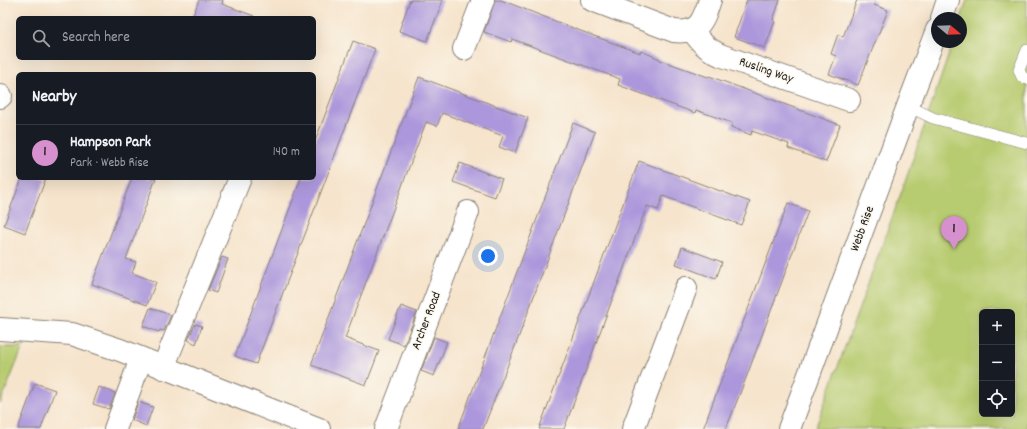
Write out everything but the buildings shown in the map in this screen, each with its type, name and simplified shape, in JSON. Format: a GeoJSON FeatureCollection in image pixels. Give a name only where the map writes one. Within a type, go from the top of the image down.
{"type":"FeatureCollection","features":[{"type":"Feature","properties":{"kind":"street"},"geometry":{"type":"LineString","coordinates":[[464,49],[483,0]]}},
{"type":"Feature","properties":{"kind":"street"},"geometry":{"type":"LineString","coordinates":[[592,0],[674,31],[682,32],[692,30],[700,24],[710,0]]}},
{"type":"Feature","properties":{"kind":"street"},"geometry":{"type":"LineString","coordinates":[[944,12],[948,0]]}},
{"type":"Feature","properties":{"kind":"street","name":"Rusling Way"},"geometry":{"type":"LineString","coordinates":[[692,30],[707,48],[720,55],[848,100]]}},
{"type":"Feature","properties":{"kind":"street","name":"Webb Rise"},"geometry":{"type":"LineString","coordinates":[[789,429],[931,46]]}},
{"type":"Feature","properties":{"kind":"street"},"geometry":{"type":"LineString","coordinates":[[164,368],[239,180]]}},
{"type":"Feature","properties":{"kind":"street","name":"Archer Road"},"geometry":{"type":"LineString","coordinates":[[386,429],[468,212]]}},
{"type":"Feature","properties":{"kind":"street"},"geometry":{"type":"LineString","coordinates":[[633,429],[686,288]]}},
{"type":"Feature","properties":{"kind":"street"},"geometry":{"type":"LineString","coordinates":[[0,329],[72,334],[141,359],[319,429]]}},
{"type":"Feature","properties":{"kind":"street"},"geometry":{"type":"LineString","coordinates":[[115,429],[141,359]]}},
{"type":"Feature","properties":{"kind":"lane"},"geometry":{"type":"LineString","coordinates":[[1027,50],[1019,70],[1022,77],[1027,79]]}},
{"type":"Feature","properties":{"kind":"lane"},"geometry":{"type":"LineString","coordinates":[[908,106],[933,118],[1027,144]]}},
{"type":"Feature","properties":{"kind":"green space"},"geometry":{"type":"Polygon","coordinates":[[[967,0],[1027,0],[1027,429],[815,429],[904,185],[951,48],[967,48],[967,12],[963,12],[967,0]]]}},
{"type":"Feature","properties":{"kind":"green space"},"geometry":{"type":"Polygon","coordinates":[[[0,347],[23,347],[0,404],[0,347]]]}},
{"type":"Feature","properties":{"kind":"place","name":"Hampson Park"},"geometry":{"type":"Point","coordinates":[954,249]}}]}
